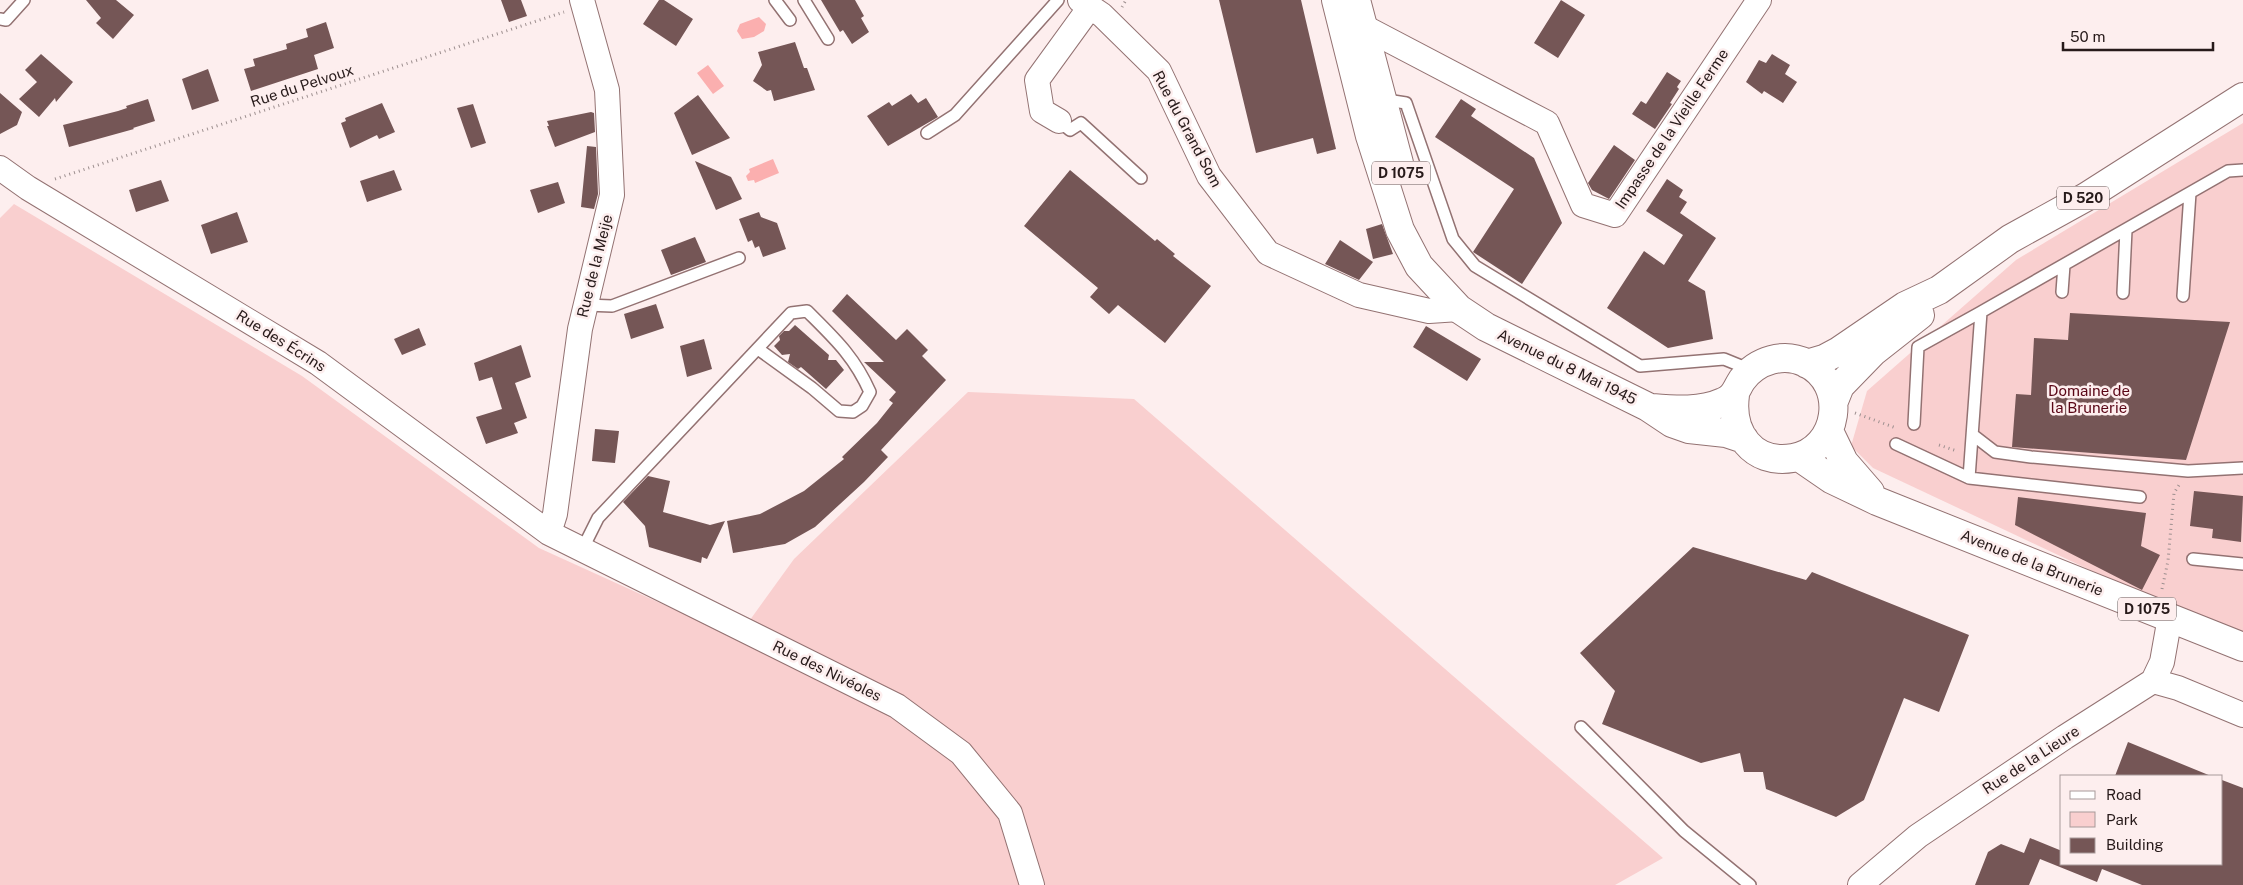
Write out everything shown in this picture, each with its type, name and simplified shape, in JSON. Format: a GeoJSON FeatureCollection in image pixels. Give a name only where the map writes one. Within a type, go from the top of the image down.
{"type":"FeatureCollection","features":[{"type":"Feature","properties":{"kind":"main road","name":"Avenue du 8 Mai 1945"},"geometry":{"type":"LineString","coordinates":[[1336,0],[1354,18],[1380,92],[1389,131],[1417,225],[1434,263],[1486,327]]}},
{"type":"Feature","properties":{"kind":"main road","name":"Avenue du 8 Mai 1945"},"geometry":{"type":"LineString","coordinates":[[1354,18],[1355,80],[1400,230],[1419,266],[1459,309],[1486,327],[1648,407]]}},
{"type":"Feature","properties":{"kind":"main road","name":"D 520"},"geometry":{"type":"LineString","coordinates":[[1807,364],[1831,355],[1905,306],[1939,290],[2010,240],[2240,105]]}},
{"type":"Feature","properties":{"kind":"main road","name":"D 520"},"geometry":{"type":"LineString","coordinates":[[1834,401],[1840,386],[1873,352],[1917,318],[1939,290]]}},
{"type":"Feature","properties":{"kind":"main road"},"geometry":{"type":"LineString","coordinates":[[1778,358],[1793,359],[1807,364],[1820,373],[1829,386],[1834,401],[1834,416],[1829,431],[1816,447],[1799,456],[1785,459],[1770,457],[1760,453],[1744,439],[1735,418],[1735,395],[1741,382],[1751,370],[1764,362],[1778,358]]}},
{"type":"Feature","properties":{"kind":"main road","name":"D 1075"},"geometry":{"type":"LineString","coordinates":[[1648,407],[1678,410],[1705,407],[1724,402],[1735,395]]}},
{"type":"Feature","properties":{"kind":"main road","name":"D 1075"},"geometry":{"type":"LineString","coordinates":[[1648,407],[1672,423],[1689,429],[1726,433],[1744,439]]}},
{"type":"Feature","properties":{"kind":"main road","name":"Avenue de la Brunerie"},"geometry":{"type":"LineString","coordinates":[[1829,431],[1844,462],[1877,501]]}},
{"type":"Feature","properties":{"kind":"main road","name":"Avenue de la Brunerie"},"geometry":{"type":"LineString","coordinates":[[1799,456],[1831,479],[1877,501],[2166,606],[2243,647]]}},
{"type":"Feature","properties":{"kind":"street","name":"Impasse de la Vieille Ferme"},"geometry":{"type":"LineString","coordinates":[[1354,18],[1547,123],[1583,205],[1614,215],[1758,0]]}},
{"type":"Feature","properties":{"kind":"street"},"geometry":{"type":"LineString","coordinates":[[1059,121],[1042,111],[1037,80],[1088,2]]}},
{"type":"Feature","properties":{"kind":"street","name":"Rue du Grand Som"},"geometry":{"type":"LineString","coordinates":[[1088,2],[1159,71],[1209,176],[1268,253],[1359,295],[1429,311],[1459,309]]}},
{"type":"Feature","properties":{"kind":"street","name":"Rue de la Meije"},"geometry":{"type":"LineString","coordinates":[[548,533],[555,514],[580,329],[612,195],[607,90],[583,3]]}},
{"type":"Feature","properties":{"kind":"street","name":"Rue des Écrins"},"geometry":{"type":"LineString","coordinates":[[0,168],[28,188],[318,363],[548,533]]}},
{"type":"Feature","properties":{"kind":"street","name":"Rue des Nivéoles"},"geometry":{"type":"LineString","coordinates":[[548,533],[897,706],[961,753],[1010,813],[1032,885]]}},
{"type":"Feature","properties":{"kind":"street"},"geometry":{"type":"LineString","coordinates":[[2166,606],[2162,662],[2153,681],[2178,688],[2243,715]]}},
{"type":"Feature","properties":{"kind":"street","name":"Rue de la Lieure"},"geometry":{"type":"LineString","coordinates":[[1860,885],[1918,836],[2065,737],[2153,681]]}},
{"type":"Feature","properties":{"kind":"lane"},"geometry":{"type":"LineString","coordinates":[[0,19],[6,20],[10,17],[24,0]]}},
{"type":"Feature","properties":{"kind":"lane"},"geometry":{"type":"LineString","coordinates":[[775,0],[790,20]]}},
{"type":"Feature","properties":{"kind":"lane"},"geometry":{"type":"LineString","coordinates":[[804,0],[828,39]]}},
{"type":"Feature","properties":{"kind":"lane"},"geometry":{"type":"LineString","coordinates":[[926,133],[955,115],[1058,0]]}},
{"type":"Feature","properties":{"kind":"lane"},"geometry":{"type":"LineString","coordinates":[[1355,80],[1380,92],[1393,101],[1406,103],[1453,239],[1475,266],[1640,366],[1724,359],[1751,370]]}},
{"type":"Feature","properties":{"kind":"lane"},"geometry":{"type":"LineString","coordinates":[[1059,121],[1070,130],[1081,123],[1141,178]]}},
{"type":"Feature","properties":{"kind":"lane"},"geometry":{"type":"LineString","coordinates":[[1914,424],[1918,347],[2228,171],[2243,170]]}},
{"type":"Feature","properties":{"kind":"lane"},"geometry":{"type":"LineString","coordinates":[[2183,296],[2190,193]]}},
{"type":"Feature","properties":{"kind":"lane"},"geometry":{"type":"LineString","coordinates":[[2123,292],[2126,230]]}},
{"type":"Feature","properties":{"kind":"lane"},"geometry":{"type":"LineString","coordinates":[[586,305],[612,306],[739,258]]}},
{"type":"Feature","properties":{"kind":"lane"},"geometry":{"type":"LineString","coordinates":[[2062,292],[2064,265]]}},
{"type":"Feature","properties":{"kind":"lane"},"geometry":{"type":"LineString","coordinates":[[582,550],[598,518],[791,313],[807,311],[847,351],[860,370],[870,392],[862,406],[853,412],[839,411],[812,388],[758,349]]}},
{"type":"Feature","properties":{"kind":"lane"},"geometry":{"type":"LineString","coordinates":[[1969,478],[1981,312]]}},
{"type":"Feature","properties":{"kind":"lane"},"geometry":{"type":"LineString","coordinates":[[1972,435],[1995,452],[2031,457],[2188,471],[2243,468]]}},
{"type":"Feature","properties":{"kind":"lane"},"geometry":{"type":"LineString","coordinates":[[1896,444],[1969,478],[2140,497]]}},
{"type":"Feature","properties":{"kind":"lane"},"geometry":{"type":"LineString","coordinates":[[2193,559],[2243,564]]}},
{"type":"Feature","properties":{"kind":"lane"},"geometry":{"type":"LineString","coordinates":[[1581,727],[1684,831],[1750,885]]}},
{"type":"Feature","properties":{"kind":"path","name":"Rue du Pelvoux"},"geometry":{"type":"LineString","coordinates":[[28,188],[583,3]]}},
{"type":"Feature","properties":{"kind":"path"},"geometry":{"type":"LineString","coordinates":[[2166,606],[2174,493],[2188,471]]}},
{"type":"Feature","properties":{"kind":"green space","name":"Domaine de la Brunerie"},"geometry":{"type":"Polygon","coordinates":[[[2243,123],[2243,633],[2122,585],[1873,468],[1851,446],[1867,391],[2016,260],[2243,123]]]}},
{"type":"Feature","properties":{"kind":"green space"},"geometry":{"type":"Polygon","coordinates":[[[14,204],[302,376],[539,548],[737,638],[794,559],[968,392],[1134,399],[1663,858],[1615,885],[0,885],[0,218],[14,204]]]}},
{"type":"Feature","properties":{"kind":"shaded area"},"geometry":{"type":"Polygon","coordinates":[[[759,17],[766,24],[764,31],[754,37],[742,39],[737,31],[740,24],[759,17]]]}},
{"type":"Feature","properties":{"kind":"shaded area"},"geometry":{"type":"Polygon","coordinates":[[[708,65],[724,86],[713,94],[697,73],[708,65]]]}},
{"type":"Feature","properties":{"kind":"shaded area"},"geometry":{"type":"Polygon","coordinates":[[[773,159],[779,173],[755,183],[754,180],[748,181],[746,176],[750,172],[749,169],[773,159]]]}},
{"type":"Feature","properties":{"kind":"building"},"geometry":{"type":"Polygon","coordinates":[[[86,0],[116,0],[134,15],[113,39],[96,23],[101,18],[86,0]]]}},
{"type":"Feature","properties":{"kind":"building"},"geometry":{"type":"Polygon","coordinates":[[[501,0],[521,0],[527,16],[509,22],[501,0]]]}},
{"type":"Feature","properties":{"kind":"building"},"geometry":{"type":"Polygon","coordinates":[[[659,0],[664,0],[693,19],[676,46],[643,24],[659,0]]]}},
{"type":"Feature","properties":{"kind":"building"},"geometry":{"type":"Polygon","coordinates":[[[821,0],[855,0],[864,16],[861,18],[869,32],[852,44],[843,30],[840,32],[821,0]]]}},
{"type":"Feature","properties":{"kind":"building"},"geometry":{"type":"Polygon","coordinates":[[[1219,0],[1301,0],[1336,149],[1317,154],[1313,138],[1256,153],[1219,0]]]}},
{"type":"Feature","properties":{"kind":"building"},"geometry":{"type":"Polygon","coordinates":[[[1561,0],[1585,15],[1558,58],[1534,43],[1561,0]]]}},
{"type":"Feature","properties":{"kind":"building"},"geometry":{"type":"Polygon","coordinates":[[[326,22],[334,48],[314,55],[318,69],[251,91],[244,69],[255,66],[253,59],[287,49],[286,44],[308,37],[306,29],[326,22]]]}},
{"type":"Feature","properties":{"kind":"building"},"geometry":{"type":"Polygon","coordinates":[[[795,42],[804,68],[807,68],[815,90],[774,101],[771,90],[767,91],[753,81],[762,65],[758,52],[795,42]]]}},
{"type":"Feature","properties":{"kind":"building"},"geometry":{"type":"Polygon","coordinates":[[[41,54],[73,82],[56,102],[55,98],[39,117],[19,99],[37,82],[25,70],[41,54]]]}},
{"type":"Feature","properties":{"kind":"building"},"geometry":{"type":"Polygon","coordinates":[[[1772,54],[1790,65],[1785,74],[1797,82],[1783,103],[1764,91],[1762,94],[1746,82],[1759,60],[1766,63],[1772,54]]]}},
{"type":"Feature","properties":{"kind":"building"},"geometry":{"type":"Polygon","coordinates":[[[208,69],[219,101],[192,110],[182,79],[208,69]]]}},
{"type":"Feature","properties":{"kind":"building"},"geometry":{"type":"Polygon","coordinates":[[[1667,72],[1681,81],[1677,87],[1679,89],[1670,103],[1672,104],[1655,129],[1632,114],[1641,101],[1646,104],[1667,72]]]}},
{"type":"Feature","properties":{"kind":"building"},"geometry":{"type":"Polygon","coordinates":[[[0,93],[22,112],[17,125],[0,134],[0,93]]]}},
{"type":"Feature","properties":{"kind":"building"},"geometry":{"type":"Polygon","coordinates":[[[911,94],[918,103],[926,98],[938,117],[888,146],[867,116],[889,102],[892,106],[911,94]]]}},
{"type":"Feature","properties":{"kind":"building"},"geometry":{"type":"Polygon","coordinates":[[[698,95],[730,138],[692,155],[674,113],[698,95]]]}},
{"type":"Feature","properties":{"kind":"building"},"geometry":{"type":"Polygon","coordinates":[[[148,99],[155,121],[134,129],[69,147],[63,125],[118,111],[127,108],[126,106],[148,99]]]}},
{"type":"Feature","properties":{"kind":"building"},"geometry":{"type":"Polygon","coordinates":[[[1461,99],[1476,109],[1471,116],[1534,158],[1562,223],[1522,284],[1473,252],[1514,189],[1435,137],[1461,99]]]}},
{"type":"Feature","properties":{"kind":"building"},"geometry":{"type":"Polygon","coordinates":[[[382,103],[395,132],[379,139],[377,135],[350,148],[341,123],[346,121],[345,118],[382,103]]]}},
{"type":"Feature","properties":{"kind":"building"},"geometry":{"type":"Polygon","coordinates":[[[473,104],[486,143],[471,148],[457,108],[473,104]]]}},
{"type":"Feature","properties":{"kind":"building"},"geometry":{"type":"Polygon","coordinates":[[[594,113],[595,132],[555,147],[547,121],[594,113]]]}},
{"type":"Feature","properties":{"kind":"building"},"geometry":{"type":"Polygon","coordinates":[[[1614,145],[1635,160],[1609,199],[1592,190],[1588,183],[1614,145]]]}},
{"type":"Feature","properties":{"kind":"building"},"geometry":{"type":"Polygon","coordinates":[[[587,146],[596,147],[598,194],[594,209],[581,207],[587,146]]]}},
{"type":"Feature","properties":{"kind":"building"},"geometry":{"type":"Polygon","coordinates":[[[695,161],[731,177],[742,199],[716,210],[695,161]]]}},
{"type":"Feature","properties":{"kind":"building"},"geometry":{"type":"Polygon","coordinates":[[[394,170],[402,190],[367,202],[360,181],[394,170]]]}},
{"type":"Feature","properties":{"kind":"building"},"geometry":{"type":"Polygon","coordinates":[[[1070,170],[1155,241],[1157,239],[1175,254],[1173,256],[1211,286],[1165,343],[1118,305],[1109,314],[1090,297],[1098,288],[1024,226],[1070,170]]]}},
{"type":"Feature","properties":{"kind":"building"},"geometry":{"type":"Polygon","coordinates":[[[1667,179],[1683,190],[1679,197],[1687,202],[1680,213],[1716,238],[1688,281],[1705,291],[1713,339],[1668,348],[1607,308],[1644,251],[1664,265],[1683,235],[1646,211],[1667,179]]]}},
{"type":"Feature","properties":{"kind":"building"},"geometry":{"type":"Polygon","coordinates":[[[161,180],[169,201],[136,212],[129,190],[161,180]]]}},
{"type":"Feature","properties":{"kind":"building"},"geometry":{"type":"Polygon","coordinates":[[[558,182],[565,203],[538,213],[530,190],[558,182]]]}},
{"type":"Feature","properties":{"kind":"building"},"geometry":{"type":"Polygon","coordinates":[[[237,212],[248,242],[211,254],[201,225],[237,212]]]}},
{"type":"Feature","properties":{"kind":"building"},"geometry":{"type":"Polygon","coordinates":[[[759,212],[761,217],[777,223],[786,249],[763,257],[759,246],[755,248],[752,240],[748,242],[739,219],[759,212]]]}},
{"type":"Feature","properties":{"kind":"building"},"geometry":{"type":"Polygon","coordinates":[[[1382,224],[1393,254],[1373,259],[1366,229],[1382,224]]]}},
{"type":"Feature","properties":{"kind":"building"},"geometry":{"type":"Polygon","coordinates":[[[695,237],[706,262],[671,275],[661,250],[695,237]]]}},
{"type":"Feature","properties":{"kind":"building"},"geometry":{"type":"Polygon","coordinates":[[[1340,240],[1373,262],[1359,280],[1325,264],[1340,240]]]}},
{"type":"Feature","properties":{"kind":"building"},"geometry":{"type":"Polygon","coordinates":[[[847,294],[896,340],[907,329],[928,350],[922,356],[946,380],[881,450],[888,457],[815,527],[785,544],[733,553],[727,521],[760,514],[804,491],[844,459],[842,457],[877,423],[893,403],[889,400],[896,392],[864,362],[884,362],[832,311],[847,294]]]}},
{"type":"Feature","properties":{"kind":"building"},"geometry":{"type":"Polygon","coordinates":[[[656,304],[664,328],[631,339],[624,314],[656,304]]]}},
{"type":"Feature","properties":{"kind":"building"},"geometry":{"type":"Polygon","coordinates":[[[2070,313],[2230,322],[2186,460],[2012,447],[2016,394],[2031,395],[2034,338],[2068,340],[2070,313]]]}},
{"type":"Feature","properties":{"kind":"building"},"geometry":{"type":"Polygon","coordinates":[[[795,325],[829,355],[828,360],[836,360],[844,370],[826,389],[801,367],[798,369],[788,362],[790,354],[782,355],[774,346],[780,340],[779,336],[784,331],[789,331],[795,325]]]}},
{"type":"Feature","properties":{"kind":"building"},"geometry":{"type":"Polygon","coordinates":[[[1426,326],[1481,359],[1467,381],[1413,347],[1426,326]]]}},
{"type":"Feature","properties":{"kind":"building"},"geometry":{"type":"Polygon","coordinates":[[[419,328],[426,345],[402,355],[394,339],[419,328]]]}},
{"type":"Feature","properties":{"kind":"building"},"geometry":{"type":"Polygon","coordinates":[[[704,339],[712,369],[687,377],[680,346],[704,339]]]}},
{"type":"Feature","properties":{"kind":"building"},"geometry":{"type":"Polygon","coordinates":[[[521,345],[531,377],[515,383],[527,418],[514,423],[518,433],[486,444],[476,417],[502,409],[492,377],[479,381],[474,363],[521,345]]]}},
{"type":"Feature","properties":{"kind":"building"},"geometry":{"type":"Polygon","coordinates":[[[595,429],[619,431],[615,463],[592,461],[595,429]]]}},
{"type":"Feature","properties":{"kind":"building"},"geometry":{"type":"Polygon","coordinates":[[[648,476],[670,481],[663,512],[710,525],[725,521],[707,559],[702,557],[701,563],[649,547],[645,526],[623,502],[648,476]]]}},
{"type":"Feature","properties":{"kind":"building"},"geometry":{"type":"Polygon","coordinates":[[[2194,491],[2243,496],[2241,542],[2212,538],[2213,529],[2190,526],[2194,491]]]}},
{"type":"Feature","properties":{"kind":"building"},"geometry":{"type":"Polygon","coordinates":[[[2018,497],[2146,513],[2141,546],[2160,555],[2142,590],[2015,525],[2018,497]]]}},
{"type":"Feature","properties":{"kind":"building"},"geometry":{"type":"Polygon","coordinates":[[[1693,547],[1806,580],[1812,572],[1969,635],[1939,712],[1904,698],[1864,800],[1836,817],[1766,789],[1763,772],[1744,772],[1740,753],[1701,763],[1602,724],[1615,691],[1580,653],[1693,547]]]}},
{"type":"Feature","properties":{"kind":"building"},"geometry":{"type":"Polygon","coordinates":[[[2128,742],[2209,775],[2115,775],[2128,742]]]}},
{"type":"Feature","properties":{"kind":"building"},"geometry":{"type":"Polygon","coordinates":[[[2223,780],[2243,788],[2243,885],[2142,885],[2102,869],[2097,882],[2040,859],[2029,885],[1975,885],[1988,852],[2001,844],[2024,853],[2030,838],[2060,850],[2060,865],[2223,865],[2223,780]]]}}]}
